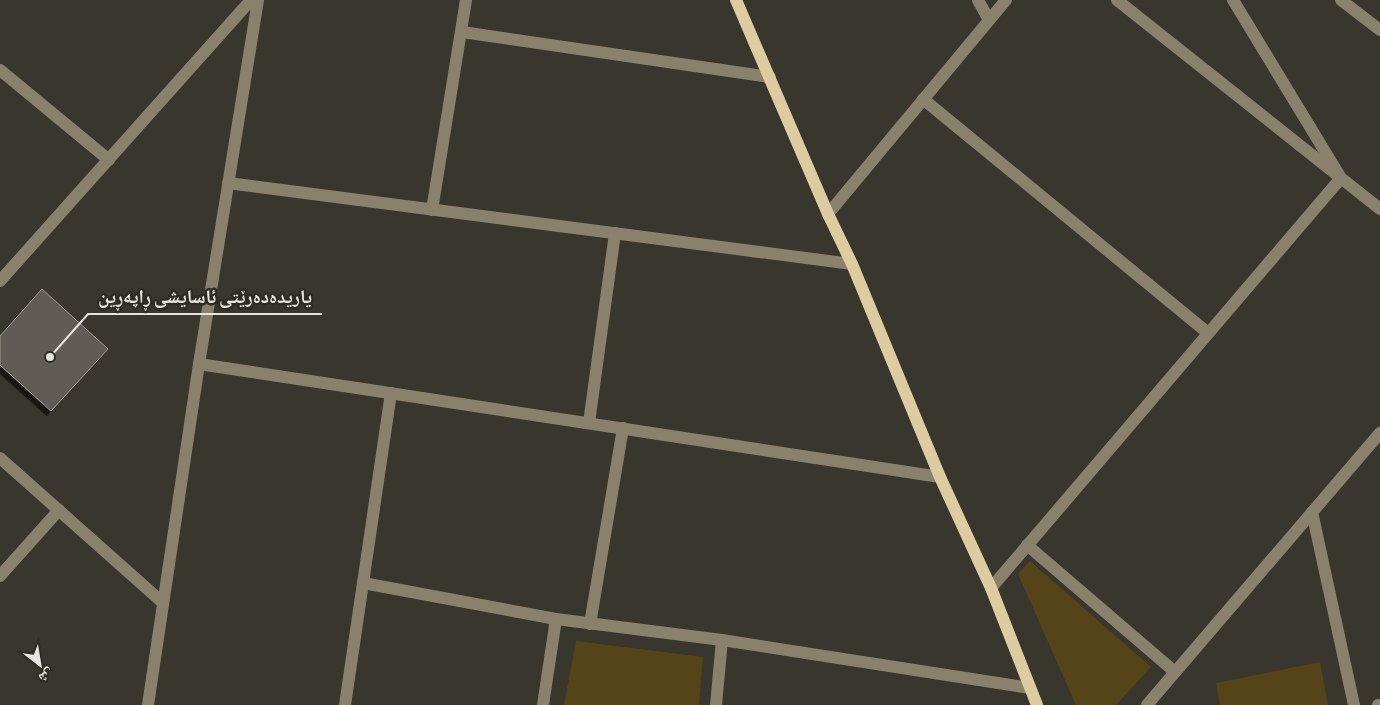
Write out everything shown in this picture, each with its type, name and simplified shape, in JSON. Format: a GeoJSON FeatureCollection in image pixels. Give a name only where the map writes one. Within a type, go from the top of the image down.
{"type":"FeatureCollection","features":[{"type":"Feature","properties":{"kind":"main road"},"geometry":{"type":"LineString","coordinates":[[736,0],[828,214],[852,264],[940,477],[991,588],[1037,705]]}},
{"type":"Feature","properties":{"kind":"street"},"geometry":{"type":"LineString","coordinates":[[0,281],[252,0]]}},
{"type":"Feature","properties":{"kind":"street"},"geometry":{"type":"LineString","coordinates":[[148,705],[199,364],[258,0]]}},
{"type":"Feature","properties":{"kind":"street"},"geometry":{"type":"LineString","coordinates":[[432,210],[466,0]]}},
{"type":"Feature","properties":{"kind":"street"},"geometry":{"type":"LineString","coordinates":[[978,0],[989,20]]}},
{"type":"Feature","properties":{"kind":"street"},"geometry":{"type":"LineString","coordinates":[[828,214],[1006,0]]}},
{"type":"Feature","properties":{"kind":"street"},"geometry":{"type":"LineString","coordinates":[[1117,0],[1380,208]]}},
{"type":"Feature","properties":{"kind":"street"},"geometry":{"type":"LineString","coordinates":[[1233,0],[1341,178]]}},
{"type":"Feature","properties":{"kind":"street"},"geometry":{"type":"LineString","coordinates":[[1341,0],[1380,30]]}},
{"type":"Feature","properties":{"kind":"street"},"geometry":{"type":"LineString","coordinates":[[462,32],[770,76]]}},
{"type":"Feature","properties":{"kind":"street"},"geometry":{"type":"LineString","coordinates":[[0,70],[109,160]]}},
{"type":"Feature","properties":{"kind":"street"},"geometry":{"type":"LineString","coordinates":[[923,100],[1208,333]]}},
{"type":"Feature","properties":{"kind":"street"},"geometry":{"type":"LineString","coordinates":[[991,588],[1341,178]]}},
{"type":"Feature","properties":{"kind":"street"},"geometry":{"type":"LineString","coordinates":[[228,183],[852,264]]}},
{"type":"Feature","properties":{"kind":"street"},"geometry":{"type":"LineString","coordinates":[[589,423],[615,233]]}},
{"type":"Feature","properties":{"kind":"street"},"geometry":{"type":"LineString","coordinates":[[199,364],[940,477]]}},
{"type":"Feature","properties":{"kind":"street"},"geometry":{"type":"LineString","coordinates":[[345,705],[391,393]]}},
{"type":"Feature","properties":{"kind":"street"},"geometry":{"type":"LineString","coordinates":[[590,624],[622,428]]}},
{"type":"Feature","properties":{"kind":"street"},"geometry":{"type":"LineString","coordinates":[[1147,705],[1380,433]]}},
{"type":"Feature","properties":{"kind":"street"},"geometry":{"type":"LineString","coordinates":[[0,458],[162,602]]}},
{"type":"Feature","properties":{"kind":"street"},"geometry":{"type":"LineString","coordinates":[[0,576],[59,510]]}},
{"type":"Feature","properties":{"kind":"street"},"geometry":{"type":"LineString","coordinates":[[1312,512],[1354,705]]}},
{"type":"Feature","properties":{"kind":"street"},"geometry":{"type":"LineString","coordinates":[[1027,545],[1175,672]]}},
{"type":"Feature","properties":{"kind":"street"},"geometry":{"type":"LineString","coordinates":[[362,583],[556,619],[722,640],[1030,688]]}},
{"type":"Feature","properties":{"kind":"street"},"geometry":{"type":"LineString","coordinates":[[543,705],[556,619]]}},
{"type":"Feature","properties":{"kind":"street"},"geometry":{"type":"LineString","coordinates":[[716,705],[722,640]]}},
{"type":"Feature","properties":{"kind":"shaded area"},"geometry":{"type":"Polygon","coordinates":[[[1030,561],[1151,667],[1116,705],[1076,705],[1018,574],[1030,561]]]}},
{"type":"Feature","properties":{"kind":"shaded area"},"geometry":{"type":"Polygon","coordinates":[[[576,641],[703,657],[699,705],[564,705],[576,641]]]}},
{"type":"Feature","properties":{"kind":"shaded area"},"geometry":{"type":"Polygon","coordinates":[[[1320,662],[1328,705],[1220,705],[1216,683],[1320,662]]]}},
{"type":"Feature","properties":{"kind":"building"},"geometry":{"type":"Polygon","coordinates":[[[42,289],[108,349],[51,411],[0,365],[0,336],[42,289]]]}},
{"type":"Feature","properties":{"kind":"place","name":"یاریدەدەرێتی ئاسایشی ڕاپەڕین"},"geometry":{"type":"Point","coordinates":[50,357]}}]}
